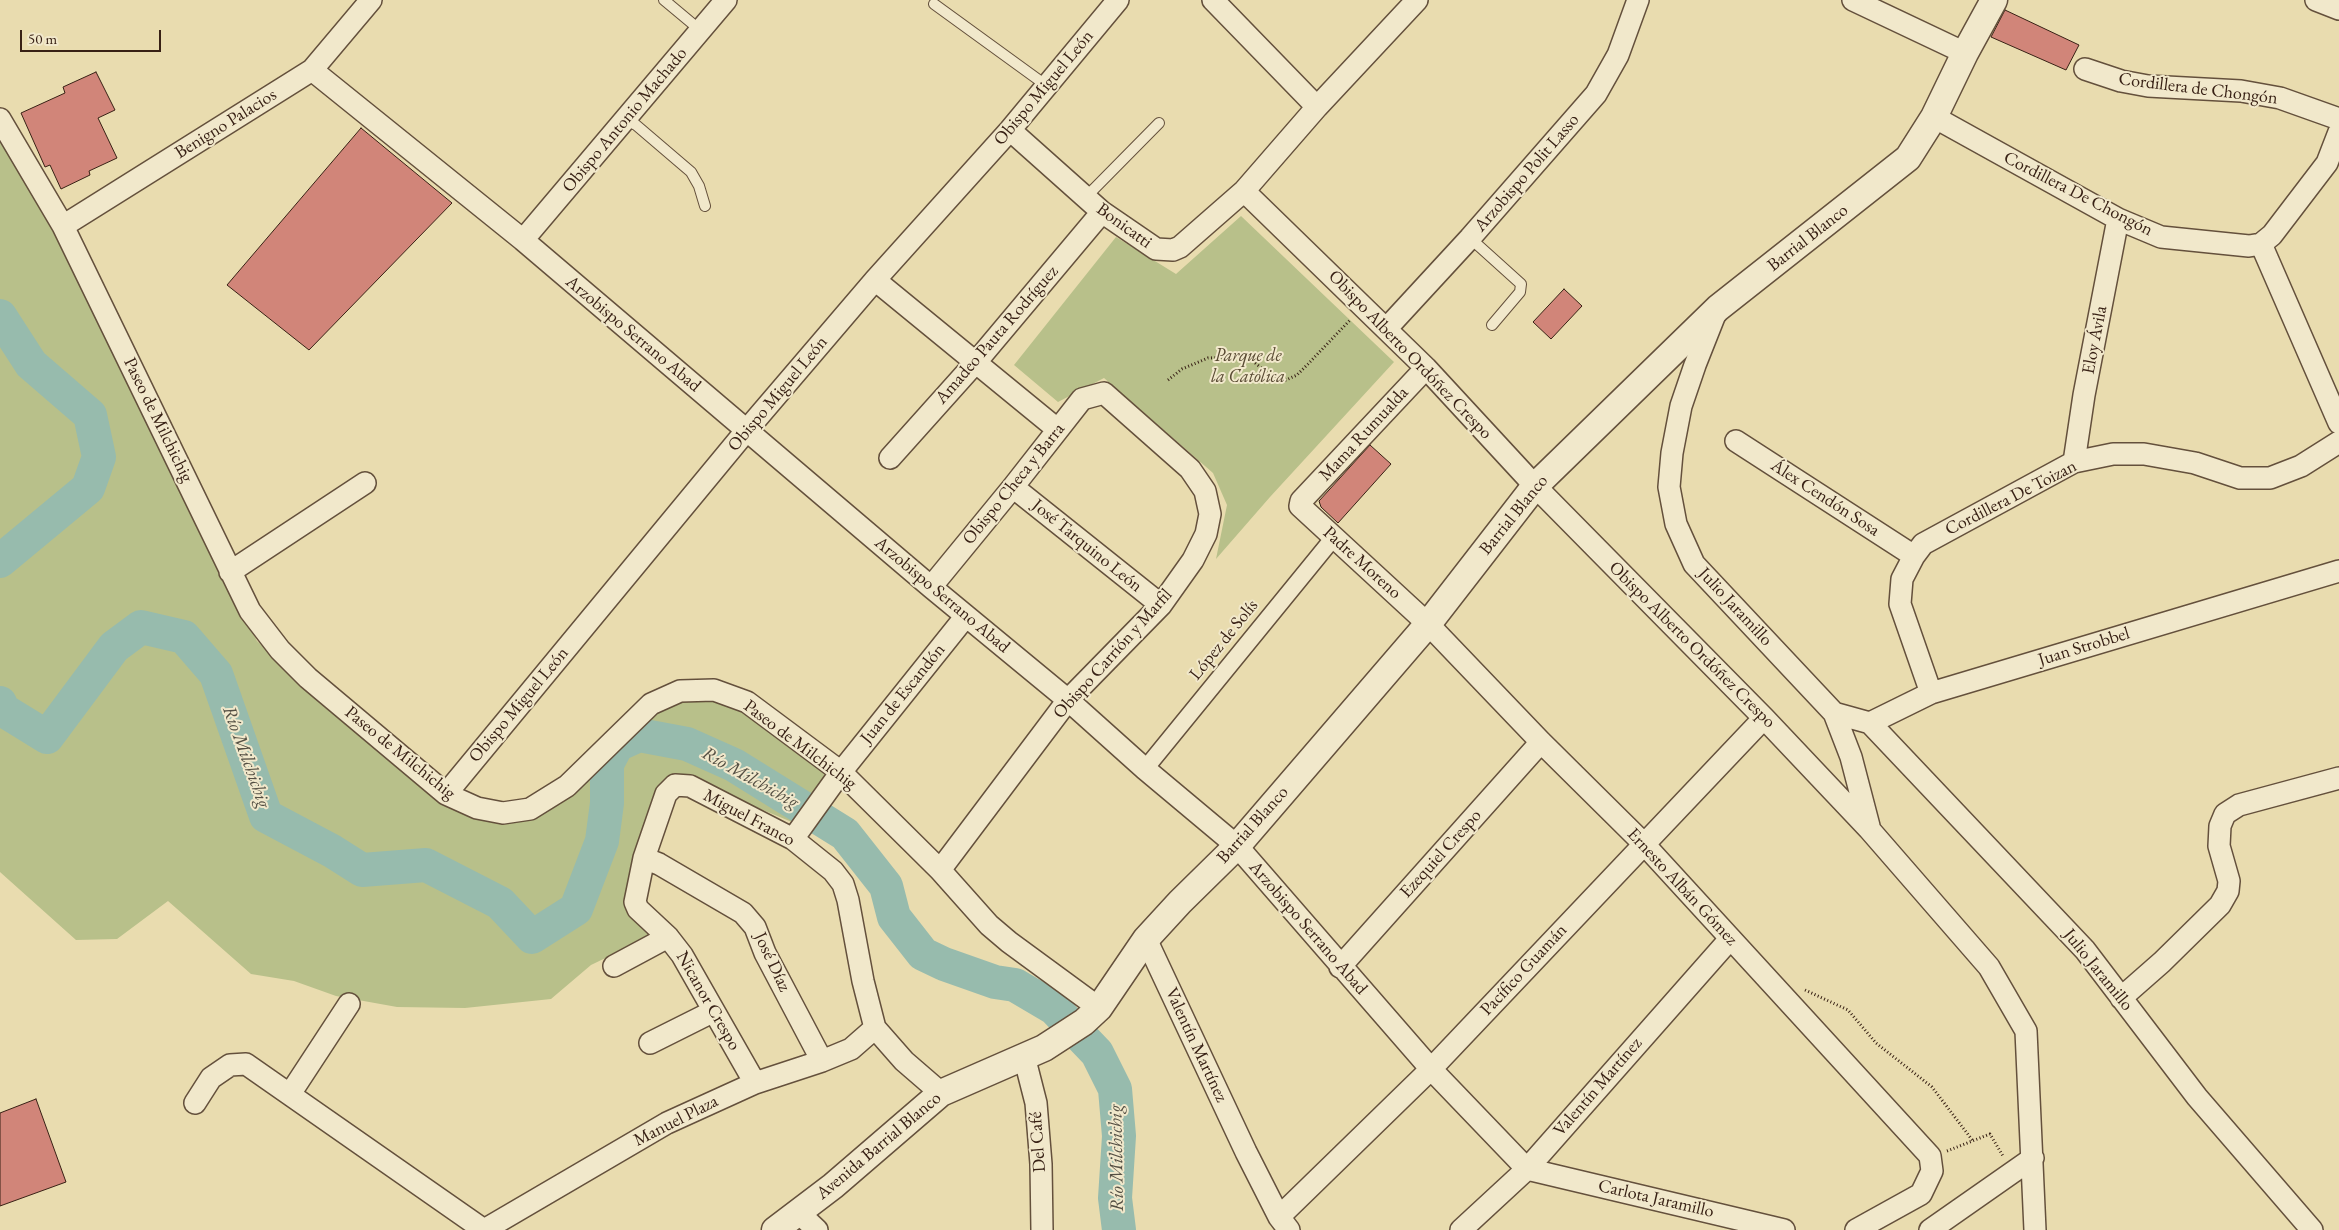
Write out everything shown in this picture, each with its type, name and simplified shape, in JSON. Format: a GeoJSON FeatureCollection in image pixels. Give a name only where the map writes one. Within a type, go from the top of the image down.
{"type":"FeatureCollection","features":[{"type":"Feature","properties":{"kind":"street","name":"Benigno Palacios"},"geometry":{"type":"LineString","coordinates":[[63,226],[312,70],[371,0]]}},
{"type":"Feature","properties":{"kind":"street","name":"Obispo Antonio Machado"},"geometry":{"type":"LineString","coordinates":[[523,240],[726,0]]}},
{"type":"Feature","properties":{"kind":"street","name":"Obispo Miguel León"},"geometry":{"type":"LineString","coordinates":[[446,794],[746,430],[875,280],[1010,130],[1118,0]]}},
{"type":"Feature","properties":{"kind":"street"},"geometry":{"type":"LineString","coordinates":[[1213,0],[1317,107]]}},
{"type":"Feature","properties":{"kind":"street","name":"Bonicatti"},"geometry":{"type":"LineString","coordinates":[[1010,130],[1102,212],[1156,249],[1173,250],[1180,247],[1244,191],[1317,107],[1417,0]]}},
{"type":"Feature","properties":{"kind":"street","name":"Arzobispo Polit Lasso"},"geometry":{"type":"LineString","coordinates":[[1387,328],[1470,238],[1596,94],[1618,55],[1638,0]]}},
{"type":"Feature","properties":{"kind":"street"},"geometry":{"type":"LineString","coordinates":[[1853,0],[1964,52]]}},
{"type":"Feature","properties":{"kind":"street","name":"Barrial Blanco"},"geometry":{"type":"LineString","coordinates":[[1034,1052],[1092,1015],[1146,939],[1180,902],[1237,846],[1428,624],[1535,486],[1718,308],[1908,158],[1934,117],[1964,52],[1994,0]]}},
{"type":"Feature","properties":{"kind":"street"},"geometry":{"type":"LineString","coordinates":[[2316,0],[2339,9]]}},
{"type":"Feature","properties":{"kind":"street","name":"Cordillera de Chongón"},"geometry":{"type":"LineString","coordinates":[[2085,69],[2121,81],[2148,86],[2241,91],[2280,98],[2339,119]]}},
{"type":"Feature","properties":{"kind":"street","name":"Arzobispo Serrano Abad"},"geometry":{"type":"LineString","coordinates":[[312,70],[523,240],[930,587],[1068,700],[1145,769],[1237,846],[1340,967],[1431,1069],[1527,1169]]}},
{"type":"Feature","properties":{"kind":"street","name":"Cordillera De Chongón"},"geometry":{"type":"LineString","coordinates":[[1934,117],[2118,219],[2161,236],[2249,246],[2261,244]]}},
{"type":"Feature","properties":{"kind":"street","name":"Paseo de Milchichig"},"geometry":{"type":"LineString","coordinates":[[0,119],[63,226],[250,611],[280,650],[308,678],[446,794],[477,808],[502,812],[530,809],[567,786],[651,704],[680,691],[714,690],[747,702],[940,870],[989,925],[1092,1015]]}},
{"type":"Feature","properties":{"kind":"street"},"geometry":{"type":"LineString","coordinates":[[2339,132],[2327,163],[2272,235],[2261,244],[2339,423]]}},
{"type":"Feature","properties":{"kind":"street","name":"Obispo Alberto Ordóñez Crespo"},"geometry":{"type":"LineString","coordinates":[[1244,191],[1387,328],[1535,486],[1764,718],[1869,829],[1989,967],[2026,1031],[2035,1230]]}},
{"type":"Feature","properties":{"kind":"street","name":"Amadeo Pauta Rodríguez"},"geometry":{"type":"LineString","coordinates":[[890,458],[976,362],[1102,212]]}},
{"type":"Feature","properties":{"kind":"street","name":"Eloy Ávila"},"geometry":{"type":"LineString","coordinates":[[2074,462],[2084,395],[2118,219]]}},
{"type":"Feature","properties":{"kind":"street"},"geometry":{"type":"LineString","coordinates":[[875,280],[1057,429]]}},
{"type":"Feature","properties":{"kind":"street","name":"Julio Jaramillo"},"geometry":{"type":"LineString","coordinates":[[1718,308],[1694,365],[1681,406],[1674,443],[1670,487],[1676,524],[1694,564],[1834,713],[1851,757],[1869,829]]}},
{"type":"Feature","properties":{"kind":"street","name":"Mama Rumualda"},"geometry":{"type":"LineString","coordinates":[[1301,500],[1426,368]]}},
{"type":"Feature","properties":{"kind":"street","name":"Obispo Checa y Barra"},"geometry":{"type":"LineString","coordinates":[[930,587],[1082,400],[1104,394]]}},
{"type":"Feature","properties":{"kind":"street","name":"Obispo Carrión y Marfil"},"geometry":{"type":"LineString","coordinates":[[940,870],[1068,700],[1161,605],[1194,560],[1206,534],[1210,514],[1205,491],[1190,469],[1104,394]]}},
{"type":"Feature","properties":{"kind":"street","name":"Álex Cendón Sosa"},"geometry":{"type":"LineString","coordinates":[[1736,441],[1914,556]]}},
{"type":"Feature","properties":{"kind":"street","name":"Cordillera De Toizan"},"geometry":{"type":"LineString","coordinates":[[1931,693],[1900,604],[1902,579],[1914,556],[1923,544],[2074,462],[2113,454],[2144,454],[2194,463],[2240,478],[2270,478],[2301,466],[2339,442]]}},
{"type":"Feature","properties":{"kind":"street"},"geometry":{"type":"LineString","coordinates":[[230,572],[365,482]]}},
{"type":"Feature","properties":{"kind":"street","name":"José Tarquino León"},"geometry":{"type":"LineString","coordinates":[[1013,487],[1161,605]]}},
{"type":"Feature","properties":{"kind":"street","name":"Padre Moreno"},"geometry":{"type":"LineString","coordinates":[[1301,500],[1300,506],[1304,512],[1335,536],[1428,624]]}},
{"type":"Feature","properties":{"kind":"street","name":"López de Solís"},"geometry":{"type":"LineString","coordinates":[[1145,769],[1335,536]]}},
{"type":"Feature","properties":{"kind":"street","name":"Juan Strobbel"},"geometry":{"type":"LineString","coordinates":[[1870,723],[1931,693],[2339,571]]}},
{"type":"Feature","properties":{"kind":"street","name":"Juan de Escandón"},"geometry":{"type":"LineString","coordinates":[[798,832],[835,780],[966,616]]}},
{"type":"Feature","properties":{"kind":"street","name":"Ernesto Albán Gómez"},"geometry":{"type":"LineString","coordinates":[[1428,624],[1541,742],[1643,843],[1930,1156]]}},
{"type":"Feature","properties":{"kind":"street"},"geometry":{"type":"LineString","coordinates":[[1834,713],[1870,723]]}},
{"type":"Feature","properties":{"kind":"street","name":"Pacífico Guamán"},"geometry":{"type":"LineString","coordinates":[[1284,1223],[1643,843],[1764,718]]}},
{"type":"Feature","properties":{"kind":"street","name":"Julio Jaramillo"},"geometry":{"type":"LineString","coordinates":[[1870,723],[2085,950],[2197,1097],[2312,1230]]}},
{"type":"Feature","properties":{"kind":"street","name":"Ezequiel Crespo"},"geometry":{"type":"LineString","coordinates":[[1340,967],[1541,742]]}},
{"type":"Feature","properties":{"kind":"street"},"geometry":{"type":"LineString","coordinates":[[2122,998],[2220,905],[2228,891],[2229,881],[2219,846],[2220,826],[2225,814],[2239,805],[2339,778]]}},
{"type":"Feature","properties":{"kind":"street","name":"Miguel Franco"},"geometry":{"type":"LineString","coordinates":[[635,902],[644,858],[666,794],[675,785],[690,786],[798,832],[833,871],[842,884],[875,1028],[904,1061],[941,1093]]}},
{"type":"Feature","properties":{"kind":"street","name":"José Díaz"},"geometry":{"type":"LineString","coordinates":[[644,858],[659,864],[743,913],[755,926],[765,953],[822,1061]]}},
{"type":"Feature","properties":{"kind":"street","name":"Nicanor Crespo"},"geometry":{"type":"LineString","coordinates":[[635,902],[638,910],[668,937],[682,954],[755,1083]]}},
{"type":"Feature","properties":{"kind":"street"},"geometry":{"type":"LineString","coordinates":[[614,966],[668,937]]}},
{"type":"Feature","properties":{"kind":"street","name":"Valentín Martínez"},"geometry":{"type":"LineString","coordinates":[[1146,939],[1246,1152],[1284,1223]]}},
{"type":"Feature","properties":{"kind":"street","name":"Valentín Martínez"},"geometry":{"type":"LineString","coordinates":[[1461,1230],[1527,1169],[1730,939]]}},
{"type":"Feature","properties":{"kind":"street"},"geometry":{"type":"LineString","coordinates":[[290,1094],[349,1004]]}},
{"type":"Feature","properties":{"kind":"street"},"geometry":{"type":"LineString","coordinates":[[650,1043],[714,1011]]}},
{"type":"Feature","properties":{"kind":"street","name":"Manuel Plaza"},"geometry":{"type":"LineString","coordinates":[[484,1230],[667,1123],[755,1083],[852,1049],[875,1028]]}},
{"type":"Feature","properties":{"kind":"street","name":"Avenida Barrial Blanco"},"geometry":{"type":"LineString","coordinates":[[775,1230],[833,1186],[941,1093],[1034,1052]]}},
{"type":"Feature","properties":{"kind":"street","name":"Del Café"},"geometry":{"type":"LineString","coordinates":[[1034,1052],[1041,1164],[1042,1230]]}},
{"type":"Feature","properties":{"kind":"street"},"geometry":{"type":"LineString","coordinates":[[195,1103],[211,1078],[230,1065],[246,1064],[484,1230]]}},
{"type":"Feature","properties":{"kind":"street"},"geometry":{"type":"LineString","coordinates":[[1856,1230],[1920,1194],[1932,1171],[1930,1156]]}},
{"type":"Feature","properties":{"kind":"street"},"geometry":{"type":"LineString","coordinates":[[1930,1230],[2033,1158]]}},
{"type":"Feature","properties":{"kind":"street","name":"Carlota Jaramillo"},"geometry":{"type":"LineString","coordinates":[[1527,1169],[1784,1230]]}},
{"type":"Feature","properties":{"kind":"street"},"geometry":{"type":"LineString","coordinates":[[798,1212],[817,1230]]}},
{"type":"Feature","properties":{"kind":"lane"},"geometry":{"type":"LineString","coordinates":[[664,0],[700,30]]}},
{"type":"Feature","properties":{"kind":"lane"},"geometry":{"type":"LineString","coordinates":[[934,4],[1047,86]]}},
{"type":"Feature","properties":{"kind":"lane"},"geometry":{"type":"LineString","coordinates":[[625,119],[636,125],[692,172],[705,206]]}},
{"type":"Feature","properties":{"kind":"lane"},"geometry":{"type":"LineString","coordinates":[[1086,197],[1159,123]]}},
{"type":"Feature","properties":{"kind":"lane"},"geometry":{"type":"LineString","coordinates":[[1470,238],[1521,284],[1520,292],[1492,325]]}},
{"type":"Feature","properties":{"kind":"path"},"geometry":{"type":"LineString","coordinates":[[1168,380],[1182,369],[1208,358],[1239,357],[1254,361],[1268,374],[1286,380],[1297,375],[1364,307]]}},
{"type":"Feature","properties":{"kind":"path"},"geometry":{"type":"LineString","coordinates":[[1801,988],[1848,1010],[1876,1043],[1932,1087],[1973,1141]]}},
{"type":"Feature","properties":{"kind":"path"},"geometry":{"type":"LineString","coordinates":[[1930,1156],[1990,1134],[2004,1159]]}},
{"type":"Feature","properties":{"kind":"green space"},"geometry":{"type":"Polygon","coordinates":[[[0,129],[50,207],[135,399],[257,641],[440,802],[537,815],[571,796],[656,708],[684,698],[713,700],[746,709],[834,777],[799,825],[674,773],[657,787],[631,903],[653,935],[591,965],[551,999],[465,1008],[397,1007],[336,996],[294,981],[251,974],[168,901],[117,939],[76,940],[0,872],[0,129]]]}},
{"type":"Feature","properties":{"kind":"green space","name":"Parque de la Católica"},"geometry":{"type":"Polygon","coordinates":[[[1241,216],[1394,362],[1216,559],[1227,505],[1213,473],[1104,378],[1058,402],[1014,365],[1116,237],[1176,274],[1241,216]]]}},
{"type":"Feature","properties":{"kind":"building"},"geometry":{"type":"Polygon","coordinates":[[[2005,10],[2079,45],[2066,70],[1991,37],[2005,10]]]}},
{"type":"Feature","properties":{"kind":"building"},"geometry":{"type":"Polygon","coordinates":[[[96,72],[115,110],[98,118],[117,158],[89,171],[90,175],[61,189],[50,165],[45,167],[21,113],[65,93],[63,87],[96,72]]]}},
{"type":"Feature","properties":{"kind":"building"},"geometry":{"type":"Polygon","coordinates":[[[361,128],[452,203],[309,350],[227,285],[361,128]]]}},
{"type":"Feature","properties":{"kind":"building"},"geometry":{"type":"Polygon","coordinates":[[[1564,289],[1582,306],[1551,339],[1533,322],[1564,289]]]}},
{"type":"Feature","properties":{"kind":"building"},"geometry":{"type":"Polygon","coordinates":[[[1370,445],[1391,464],[1338,523],[1321,507],[1319,501],[1370,445]]]}},
{"type":"Feature","properties":{"kind":"building"},"geometry":{"type":"Polygon","coordinates":[[[36,1099],[66,1182],[0,1206],[0,1113],[36,1099]]]}},
{"type":"Feature","properties":{"kind":"waterway","name":"Río Milchichig"},"geometry":{"type":"LineString","coordinates":[[0,316],[31,364],[90,415],[99,457],[88,488],[0,561]]}},
{"type":"Feature","properties":{"kind":"waterway","name":"Río Milchichig"},"geometry":{"type":"LineString","coordinates":[[0,703],[3,710],[47,737],[114,647],[141,627],[184,637],[216,674],[266,816],[332,851],[362,870],[426,865],[500,903],[532,937],[576,909],[602,841],[607,803],[607,764],[617,745],[639,735],[687,744],[734,765],[845,834],[886,886],[894,917],[923,954],[944,964],[995,982],[1015,985],[1054,1008],[1097,1053],[1115,1089],[1119,1136],[1115,1198],[1119,1230]]}}]}
